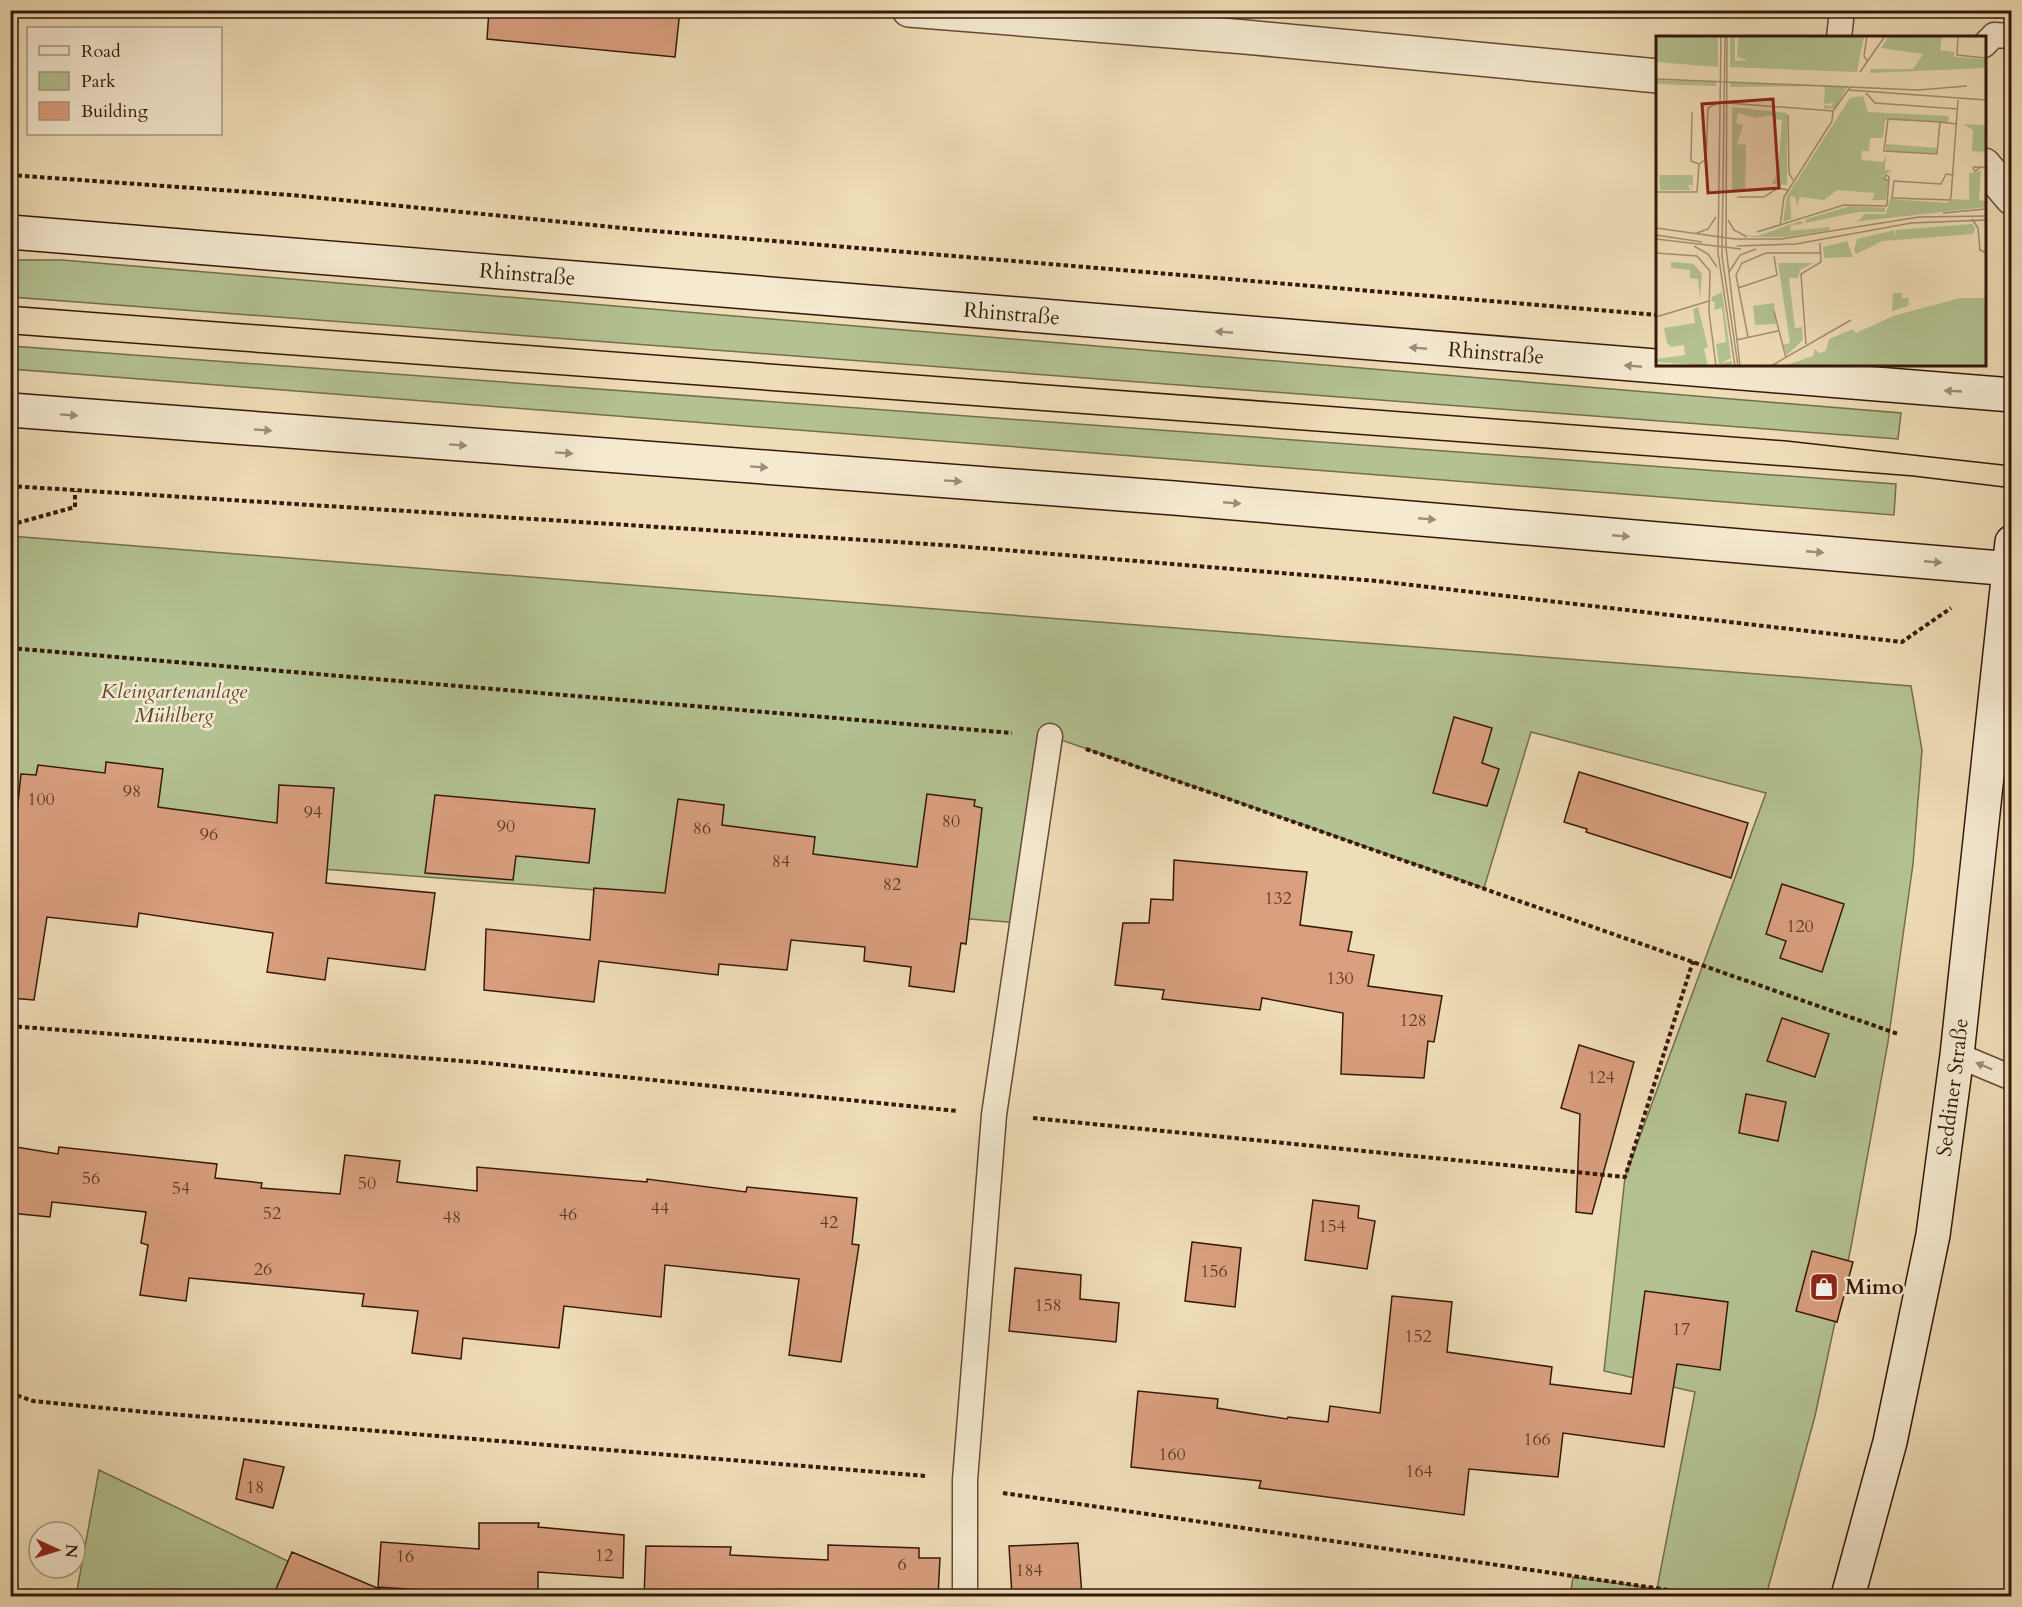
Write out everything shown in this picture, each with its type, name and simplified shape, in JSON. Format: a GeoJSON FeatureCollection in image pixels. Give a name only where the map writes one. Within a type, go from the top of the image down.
{"type":"FeatureCollection","features":[{"type":"Feature","properties":{"kind":"main road"},"geometry":{"type":"LineString","coordinates":[[909,10],[1245,37],[1656,76]]}},
{"type":"Feature","properties":{"kind":"main road"},"geometry":{"type":"LineString","coordinates":[[1986,167],[2012,198]]}},
{"type":"Feature","properties":{"kind":"main road","name":"Rhinstraße"},"geometry":{"type":"LineString","coordinates":[[10,232],[2012,395]]}},
{"type":"Feature","properties":{"kind":"main road"},"geometry":{"type":"LineString","coordinates":[[10,410],[2011,560]]}},
{"type":"Feature","properties":{"kind":"main road","name":"Seddiner Straße"},"geometry":{"type":"LineString","coordinates":[[1848,1596],[1890,1442],[1931,1246],[1957,1054],[2011,560]]}},
{"type":"Feature","properties":{"kind":"lane"},"geometry":{"type":"LineString","coordinates":[[1839,36],[1842,10]]}},
{"type":"Feature","properties":{"kind":"lane"},"geometry":{"type":"LineString","coordinates":[[1986,43],[1994,35],[2012,36]]}},
{"type":"Feature","properties":{"kind":"lane"},"geometry":{"type":"LineString","coordinates":[[965,1596],[965,1480],[994,1115],[1050,736]]}},
{"type":"Feature","properties":{"kind":"lane"},"geometry":{"type":"LineString","coordinates":[[1957,1054],[2012,1078]]}},
{"type":"Feature","properties":{"kind":"path"},"geometry":{"type":"LineString","coordinates":[[10,176],[291,195],[643,230],[1656,315]]}},
{"type":"Feature","properties":{"kind":"path"},"geometry":{"type":"LineString","coordinates":[[10,486],[944,545],[1365,580],[1902,642]]}},
{"type":"Feature","properties":{"kind":"path"},"geometry":{"type":"LineString","coordinates":[[10,525],[75,507],[75,491]]}},
{"type":"Feature","properties":{"kind":"path"},"geometry":{"type":"LineString","coordinates":[[10,648],[1050,736],[1898,1034]]}},
{"type":"Feature","properties":{"kind":"path"},"geometry":{"type":"LineString","coordinates":[[10,1026],[487,1063],[1624,1177],[1693,961]]}},
{"type":"Feature","properties":{"kind":"path"},"geometry":{"type":"LineString","coordinates":[[10,1393],[33,1401],[145,1412],[965,1480],[1010,1495],[1710,1596]]}},
{"type":"Feature","properties":{"kind":"green space"},"geometry":{"type":"Polygon","coordinates":[[[11,260],[62,260],[1901,413],[1898,439],[11,297],[11,260]]]}},
{"type":"Feature","properties":{"kind":"green space"},"geometry":{"type":"Polygon","coordinates":[[[11,346],[1896,484],[1894,515],[11,369],[11,346]]]}},
{"type":"Feature","properties":{"kind":"green space","name":"Kleingartenanlage Mühlberg"},"geometry":{"type":"Polygon","coordinates":[[[10,536],[1911,686],[1922,750],[1913,864],[1888,1042],[1851,1247],[1815,1416],[1766,1596],[1570,1596],[1573,1577],[1657,1589],[1695,1392],[1604,1371],[1625,1177],[1766,793],[1531,732],[1484,888],[1050,736],[1022,923],[11,845],[10,536]]]}},
{"type":"Feature","properties":{"kind":"green space"},"geometry":{"type":"Polygon","coordinates":[[[99,1470],[360,1596],[76,1596],[79,1580],[87,1580],[87,1536],[99,1470]]]}},
{"type":"Feature","properties":{"kind":"building"},"geometry":{"type":"Polygon","coordinates":[[[489,10],[680,10],[675,57],[487,39],[489,10]]]}},
{"type":"Feature","properties":{"kind":"building"},"geometry":{"type":"Polygon","coordinates":[[[1454,717],[1492,728],[1482,763],[1499,769],[1487,806],[1433,793],[1454,717]]]}},
{"type":"Feature","properties":{"kind":"building"},"geometry":{"type":"Polygon","coordinates":[[[106,762],[163,769],[158,807],[277,823],[279,785],[334,788],[326,883],[435,893],[425,970],[328,958],[325,980],[267,972],[273,933],[139,913],[137,927],[47,917],[34,1000],[10,998],[10,822],[16,822],[21,774],[36,775],[38,765],[105,773],[106,762]]]}},
{"type":"Feature","properties":{"kind":"building"},"geometry":{"type":"Polygon","coordinates":[[[1579,772],[1748,823],[1731,878],[1586,832],[1587,829],[1564,822],[1579,772]]]}},
{"type":"Feature","properties":{"kind":"building"},"geometry":{"type":"Polygon","coordinates":[[[927,794],[975,800],[974,806],[982,808],[966,944],[961,943],[954,992],[909,986],[911,967],[864,961],[865,947],[791,940],[787,970],[719,964],[718,975],[599,961],[594,1002],[484,990],[486,929],[590,940],[594,888],[665,893],[678,799],[724,805],[722,825],[815,837],[813,854],[917,867],[927,794]]]}},
{"type":"Feature","properties":{"kind":"building"},"geometry":{"type":"Polygon","coordinates":[[[435,795],[595,809],[589,863],[516,856],[513,880],[425,873],[435,795]]]}},
{"type":"Feature","properties":{"kind":"building"},"geometry":{"type":"Polygon","coordinates":[[[1174,860],[1307,872],[1300,925],[1352,932],[1348,951],[1374,955],[1368,986],[1442,996],[1434,1042],[1428,1041],[1424,1078],[1341,1074],[1343,1013],[1262,998],[1260,1010],[1162,999],[1164,990],[1115,985],[1123,923],[1149,923],[1151,899],[1173,900],[1174,860]]]}},
{"type":"Feature","properties":{"kind":"building"},"geometry":{"type":"Polygon","coordinates":[[[1782,884],[1844,904],[1822,972],[1780,958],[1786,941],[1766,934],[1782,884]]]}},
{"type":"Feature","properties":{"kind":"building"},"geometry":{"type":"Polygon","coordinates":[[[1782,1018],[1829,1034],[1815,1077],[1767,1061],[1782,1018]]]}},
{"type":"Feature","properties":{"kind":"building"},"geometry":{"type":"Polygon","coordinates":[[[1579,1045],[1634,1062],[1592,1214],[1576,1212],[1580,1114],[1561,1108],[1579,1045]]]}},
{"type":"Feature","properties":{"kind":"building"},"geometry":{"type":"Polygon","coordinates":[[[1746,1094],[1786,1102],[1778,1141],[1739,1133],[1746,1094]]]}},
{"type":"Feature","properties":{"kind":"building"},"geometry":{"type":"Polygon","coordinates":[[[10,1146],[58,1154],[59,1147],[217,1164],[215,1178],[262,1183],[261,1188],[340,1194],[345,1155],[400,1161],[397,1182],[477,1191],[477,1167],[647,1182],[647,1179],[746,1192],[747,1187],[857,1198],[852,1244],[859,1245],[841,1362],[789,1355],[799,1279],[665,1265],[661,1317],[564,1306],[559,1348],[463,1338],[461,1359],[412,1353],[418,1311],[362,1306],[364,1294],[189,1278],[186,1301],[140,1295],[148,1245],[141,1243],[146,1212],[52,1202],[50,1217],[10,1213],[10,1146]]]}},
{"type":"Feature","properties":{"kind":"building"},"geometry":{"type":"Polygon","coordinates":[[[1313,1200],[1359,1206],[1358,1218],[1375,1221],[1367,1269],[1305,1260],[1313,1200]]]}},
{"type":"Feature","properties":{"kind":"building"},"geometry":{"type":"Polygon","coordinates":[[[1192,1242],[1241,1248],[1235,1307],[1185,1301],[1192,1242]]]}},
{"type":"Feature","properties":{"kind":"building","name":"Mimo"},"geometry":{"type":"Polygon","coordinates":[[[1812,1251],[1853,1262],[1837,1322],[1796,1311],[1812,1251]]]}},
{"type":"Feature","properties":{"kind":"building"},"geometry":{"type":"Polygon","coordinates":[[[1015,1268],[1081,1275],[1080,1299],[1119,1303],[1116,1342],[1009,1331],[1015,1268]]]}},
{"type":"Feature","properties":{"kind":"building"},"geometry":{"type":"Polygon","coordinates":[[[1645,1291],[1728,1302],[1720,1370],[1677,1364],[1664,1447],[1563,1433],[1558,1477],[1469,1469],[1464,1515],[1259,1488],[1261,1481],[1131,1467],[1138,1391],[1218,1399],[1217,1408],[1287,1419],[1288,1417],[1328,1422],[1330,1406],[1380,1413],[1392,1296],[1452,1302],[1447,1352],[1552,1367],[1550,1384],[1631,1394],[1645,1291]]]}},
{"type":"Feature","properties":{"kind":"building"},"geometry":{"type":"Polygon","coordinates":[[[244,1459],[284,1467],[273,1508],[236,1499],[244,1459]]]}},
{"type":"Feature","properties":{"kind":"building"},"geometry":{"type":"Polygon","coordinates":[[[479,1523],[539,1523],[538,1527],[624,1535],[623,1578],[538,1572],[538,1596],[480,1596],[480,1594],[378,1587],[381,1542],[479,1549],[479,1523]]]}},
{"type":"Feature","properties":{"kind":"building"},"geometry":{"type":"Polygon","coordinates":[[[1078,1543],[1082,1596],[1012,1596],[1009,1546],[1078,1543]]]}},
{"type":"Feature","properties":{"kind":"building"},"geometry":{"type":"Polygon","coordinates":[[[828,1545],[919,1548],[919,1558],[940,1558],[938,1596],[729,1594],[729,1596],[644,1596],[646,1546],[731,1547],[730,1555],[828,1560],[828,1545]]]}},
{"type":"Feature","properties":{"kind":"building"},"geometry":{"type":"Polygon","coordinates":[[[292,1552],[396,1596],[273,1596],[292,1552]]]}},
{"type":"Feature","properties":{"kind":"tram line"},"geometry":{"type":"LineString","coordinates":[[10,306],[1787,441],[2012,466]]}},
{"type":"Feature","properties":{"kind":"tram line"},"geometry":{"type":"LineString","coordinates":[[10,334],[1785,466],[1913,476],[2012,488]]}},
{"type":"Feature","properties":{"kind":"place","name":"Mimo"},"geometry":{"type":"Point","coordinates":[1824,1287]}}]}
